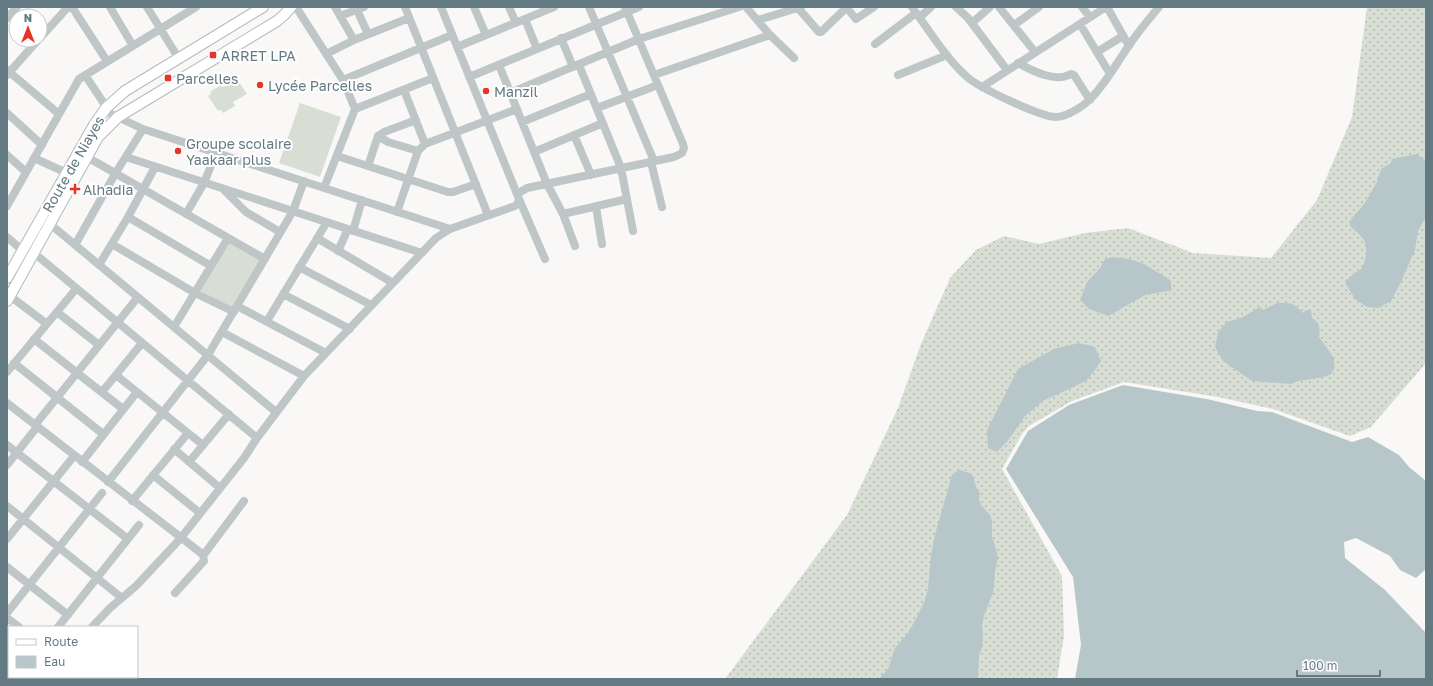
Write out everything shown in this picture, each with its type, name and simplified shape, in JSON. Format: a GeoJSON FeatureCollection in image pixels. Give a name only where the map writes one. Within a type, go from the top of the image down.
{"type":"FeatureCollection","features":[{"type":"Feature","properties":{"kind":"main road","name":"Route de Niayes"},"geometry":{"type":"LineString","coordinates":[[7,278],[106,108],[125,91],[262,7]]}},
{"type":"Feature","properties":{"kind":"main road","name":"Route de Niayes"},"geometry":{"type":"LineString","coordinates":[[8,299],[98,137],[118,117],[267,27],[284,15],[291,7]]}},
{"type":"Feature","properties":{"kind":"street"},"geometry":{"type":"LineString","coordinates":[[48,29],[68,7]]}},
{"type":"Feature","properties":{"kind":"street"},"geometry":{"type":"LineString","coordinates":[[72,7],[107,62]]}},
{"type":"Feature","properties":{"kind":"street"},"geometry":{"type":"LineString","coordinates":[[110,7],[133,46]]}},
{"type":"Feature","properties":{"kind":"street"},"geometry":{"type":"LineString","coordinates":[[147,7],[179,59]]}},
{"type":"Feature","properties":{"kind":"street"},"geometry":{"type":"LineString","coordinates":[[7,206],[79,79],[160,29],[186,10],[196,7]]}},
{"type":"Feature","properties":{"kind":"street"},"geometry":{"type":"LineString","coordinates":[[296,7],[343,80],[355,109],[324,188]]}},
{"type":"Feature","properties":{"kind":"street"},"geometry":{"type":"LineString","coordinates":[[335,7],[354,40]]}},
{"type":"Feature","properties":{"kind":"street"},"geometry":{"type":"LineString","coordinates":[[404,7],[488,215]]}},
{"type":"Feature","properties":{"kind":"street"},"geometry":{"type":"LineString","coordinates":[[440,7],[545,259]]}},
{"type":"Feature","properties":{"kind":"street"},"geometry":{"type":"LineString","coordinates":[[474,7],[486,35]]}},
{"type":"Feature","properties":{"kind":"street"},"geometry":{"type":"LineString","coordinates":[[509,7],[516,23]]}},
{"type":"Feature","properties":{"kind":"street"},"geometry":{"type":"LineString","coordinates":[[457,47],[554,7]]}},
{"type":"Feature","properties":{"kind":"street"},"geometry":{"type":"LineString","coordinates":[[589,7],[627,97],[652,162],[662,207]]}},
{"type":"Feature","properties":{"kind":"street"},"geometry":{"type":"LineString","coordinates":[[469,77],[596,24],[626,9],[639,7]]}},
{"type":"Feature","properties":{"kind":"street"},"geometry":{"type":"LineString","coordinates":[[510,93],[639,40],[739,7]]}},
{"type":"Feature","properties":{"kind":"street"},"geometry":{"type":"LineString","coordinates":[[746,7],[770,35],[794,58]]}},
{"type":"Feature","properties":{"kind":"street"},"geometry":{"type":"LineString","coordinates":[[758,20],[799,8],[819,32],[821,32],[846,7],[856,19],[874,7]]}},
{"type":"Feature","properties":{"kind":"street"},"geometry":{"type":"LineString","coordinates":[[875,44],[916,12],[931,7]]}},
{"type":"Feature","properties":{"kind":"street"},"geometry":{"type":"LineString","coordinates":[[956,7],[968,18],[1007,70]]}},
{"type":"Feature","properties":{"kind":"street"},"geometry":{"type":"LineString","coordinates":[[972,23],[990,7]]}},
{"type":"Feature","properties":{"kind":"street"},"geometry":{"type":"LineString","coordinates":[[999,7],[1035,52]]}},
{"type":"Feature","properties":{"kind":"street"},"geometry":{"type":"LineString","coordinates":[[1014,25],[1039,7]]}},
{"type":"Feature","properties":{"kind":"street"},"geometry":{"type":"LineString","coordinates":[[1082,7],[1090,17]]}},
{"type":"Feature","properties":{"kind":"street"},"geometry":{"type":"LineString","coordinates":[[982,87],[1107,7],[1128,46]]}},
{"type":"Feature","properties":{"kind":"street"},"geometry":{"type":"LineString","coordinates":[[916,12],[947,56],[965,76],[982,87],[1037,111],[1057,117],[1079,108],[1090,100],[1110,74],[1143,25],[1159,7]]}},
{"type":"Feature","properties":{"kind":"street"},"geometry":{"type":"LineString","coordinates":[[340,16],[360,8],[368,34]]}},
{"type":"Feature","properties":{"kind":"street"},"geometry":{"type":"LineString","coordinates":[[93,626],[110,608],[136,586],[180,539],[244,458],[276,412],[304,376],[436,238],[450,229],[515,206],[518,203],[518,196],[527,188],[652,162],[680,155],[682,153],[684,148],[626,9]]}},
{"type":"Feature","properties":{"kind":"street"},"geometry":{"type":"LineString","coordinates":[[326,54],[354,40],[409,18]]}},
{"type":"Feature","properties":{"kind":"street"},"geometry":{"type":"LineString","coordinates":[[525,19],[537,49]]}},
{"type":"Feature","properties":{"kind":"street"},"geometry":{"type":"LineString","coordinates":[[1080,24],[1110,74]]}},
{"type":"Feature","properties":{"kind":"street"},"geometry":{"type":"LineString","coordinates":[[343,80],[452,35]]}},
{"type":"Feature","properties":{"kind":"street"},"geometry":{"type":"LineString","coordinates":[[654,74],[770,35]]}},
{"type":"Feature","properties":{"kind":"street"},"geometry":{"type":"LineString","coordinates":[[1097,52],[1123,36]]}},
{"type":"Feature","properties":{"kind":"street"},"geometry":{"type":"LineString","coordinates":[[561,38],[591,94],[621,168],[633,231]]}},
{"type":"Feature","properties":{"kind":"street"},"geometry":{"type":"LineString","coordinates":[[31,48],[8,72],[59,114]]}},
{"type":"Feature","properties":{"kind":"street"},"geometry":{"type":"LineString","coordinates":[[898,75],[947,56]]}},
{"type":"Feature","properties":{"kind":"street"},"geometry":{"type":"LineString","coordinates":[[1018,63],[1029,69],[1056,78],[1066,78],[1071,74],[1074,75],[1090,100]]}},
{"type":"Feature","properties":{"kind":"street"},"geometry":{"type":"LineString","coordinates":[[499,65],[547,184],[562,214],[575,246]]}},
{"type":"Feature","properties":{"kind":"street"},"geometry":{"type":"LineString","coordinates":[[85,74],[111,114],[143,129],[450,229]]}},
{"type":"Feature","properties":{"kind":"street"},"geometry":{"type":"LineString","coordinates":[[355,109],[433,78]]}},
{"type":"Feature","properties":{"kind":"street"},"geometry":{"type":"LineString","coordinates":[[597,108],[658,85]]}},
{"type":"Feature","properties":{"kind":"street"},"geometry":{"type":"LineString","coordinates":[[404,90],[425,144]]}},
{"type":"Feature","properties":{"kind":"street"},"geometry":{"type":"LineString","coordinates":[[522,122],[591,94]]}},
{"type":"Feature","properties":{"kind":"street"},"geometry":{"type":"LineString","coordinates":[[397,212],[418,151],[425,144],[517,109]]}},
{"type":"Feature","properties":{"kind":"street"},"geometry":{"type":"LineString","coordinates":[[7,113],[42,145]]}},
{"type":"Feature","properties":{"kind":"street"},"geometry":{"type":"LineString","coordinates":[[368,166],[378,136],[384,132],[416,120]]}},
{"type":"Feature","properties":{"kind":"street"},"geometry":{"type":"LineString","coordinates":[[534,152],[603,123]]}},
{"type":"Feature","properties":{"kind":"street"},"geometry":{"type":"LineString","coordinates":[[75,245],[115,174],[143,129]]}},
{"type":"Feature","properties":{"kind":"street"},"geometry":{"type":"LineString","coordinates":[[574,135],[591,175]]}},
{"type":"Feature","properties":{"kind":"street"},"geometry":{"type":"LineString","coordinates":[[378,136],[388,142],[418,151]]}},
{"type":"Feature","properties":{"kind":"street"},"geometry":{"type":"LineString","coordinates":[[186,214],[204,183],[216,153]]}},
{"type":"Feature","properties":{"kind":"street"},"geometry":{"type":"LineString","coordinates":[[7,155],[26,172]]}},
{"type":"Feature","properties":{"kind":"street"},"geometry":{"type":"LineString","coordinates":[[337,156],[450,192],[476,184]]}},
{"type":"Feature","properties":{"kind":"street"},"geometry":{"type":"LineString","coordinates":[[87,157],[265,259]]}},
{"type":"Feature","properties":{"kind":"street"},"geometry":{"type":"LineString","coordinates":[[126,157],[422,253]]}},
{"type":"Feature","properties":{"kind":"street"},"geometry":{"type":"LineString","coordinates":[[34,158],[67,174]]}},
{"type":"Feature","properties":{"kind":"street"},"geometry":{"type":"LineString","coordinates":[[100,265],[155,167]]}},
{"type":"Feature","properties":{"kind":"street"},"geometry":{"type":"LineString","coordinates":[[108,482],[208,356],[293,211],[304,181]]}},
{"type":"Feature","properties":{"kind":"street"},"geometry":{"type":"LineString","coordinates":[[222,188],[246,212],[280,232]]}},
{"type":"Feature","properties":{"kind":"street"},"geometry":{"type":"LineString","coordinates":[[338,251],[351,230],[362,200]]}},
{"type":"Feature","properties":{"kind":"street"},"geometry":{"type":"LineString","coordinates":[[562,214],[627,200]]}},
{"type":"Feature","properties":{"kind":"street"},"geometry":{"type":"LineString","coordinates":[[596,207],[602,244]]}},
{"type":"Feature","properties":{"kind":"street"},"geometry":{"type":"LineString","coordinates":[[128,217],[211,266]]}},
{"type":"Feature","properties":{"kind":"street"},"geometry":{"type":"LineString","coordinates":[[266,321],[327,222]]}},
{"type":"Feature","properties":{"kind":"street"},"geometry":{"type":"LineString","coordinates":[[50,224],[276,412]]}},
{"type":"Feature","properties":{"kind":"street"},"geometry":{"type":"LineString","coordinates":[[7,237],[23,250]]}},
{"type":"Feature","properties":{"kind":"street"},"geometry":{"type":"LineString","coordinates":[[174,327],[228,238]]}},
{"type":"Feature","properties":{"kind":"street"},"geometry":{"type":"LineString","coordinates":[[317,238],[393,283]]}},
{"type":"Feature","properties":{"kind":"street"},"geometry":{"type":"LineString","coordinates":[[112,244],[195,292],[266,321],[326,353]]}},
{"type":"Feature","properties":{"kind":"street"},"geometry":{"type":"LineString","coordinates":[[34,253],[257,438]]}},
{"type":"Feature","properties":{"kind":"street"},"geometry":{"type":"LineString","coordinates":[[299,267],[372,305]]}},
{"type":"Feature","properties":{"kind":"street"},"geometry":{"type":"LineString","coordinates":[[7,372],[76,289]]}},
{"type":"Feature","properties":{"kind":"street"},"geometry":{"type":"LineString","coordinates":[[283,294],[350,329]]}},
{"type":"Feature","properties":{"kind":"street"},"geometry":{"type":"LineString","coordinates":[[7,465],[57,397],[138,297]]}},
{"type":"Feature","properties":{"kind":"street"},"geometry":{"type":"LineString","coordinates":[[8,299],[47,324]]}},
{"type":"Feature","properties":{"kind":"street"},"geometry":{"type":"LineString","coordinates":[[57,312],[99,345]]}},
{"type":"Feature","properties":{"kind":"street"},"geometry":{"type":"LineString","coordinates":[[222,332],[304,376]]}},
{"type":"Feature","properties":{"kind":"street"},"geometry":{"type":"LineString","coordinates":[[34,340],[123,409]]}},
{"type":"Feature","properties":{"kind":"street"},"geometry":{"type":"LineString","coordinates":[[102,392],[142,343]]}},
{"type":"Feature","properties":{"kind":"street"},"geometry":{"type":"LineString","coordinates":[[14,363],[103,434]]}},
{"type":"Feature","properties":{"kind":"street"},"geometry":{"type":"LineString","coordinates":[[116,375],[203,445]]}},
{"type":"Feature","properties":{"kind":"street"},"geometry":{"type":"LineString","coordinates":[[82,462],[136,392]]}},
{"type":"Feature","properties":{"kind":"street"},"geometry":{"type":"LineString","coordinates":[[7,403],[180,539],[203,554]]}},
{"type":"Feature","properties":{"kind":"street"},"geometry":{"type":"LineString","coordinates":[[189,462],[229,414]]}},
{"type":"Feature","properties":{"kind":"street"},"geometry":{"type":"LineString","coordinates":[[132,501],[188,433]]}},
{"type":"Feature","properties":{"kind":"street"},"geometry":{"type":"LineString","coordinates":[[7,445],[128,539]]}},
{"type":"Feature","properties":{"kind":"street"},"geometry":{"type":"LineString","coordinates":[[174,449],[220,488]]}},
{"type":"Feature","properties":{"kind":"street"},"geometry":{"type":"LineString","coordinates":[[7,539],[74,456]]}},
{"type":"Feature","properties":{"kind":"street"},"geometry":{"type":"LineString","coordinates":[[153,475],[200,513]]}},
{"type":"Feature","properties":{"kind":"street"},"geometry":{"type":"LineString","coordinates":[[7,613],[102,493]]}},
{"type":"Feature","properties":{"kind":"street"},"geometry":{"type":"LineString","coordinates":[[175,593],[204,561],[203,554],[244,501]]}},
{"type":"Feature","properties":{"kind":"street"},"geometry":{"type":"LineString","coordinates":[[7,506],[122,598]]}},
{"type":"Feature","properties":{"kind":"street"},"geometry":{"type":"LineString","coordinates":[[59,626],[139,525]]}},
{"type":"Feature","properties":{"kind":"street"},"geometry":{"type":"LineString","coordinates":[[7,567],[68,615]]}},
{"type":"Feature","properties":{"kind":"street"},"geometry":{"type":"LineString","coordinates":[[7,618],[18,626]]}},
{"type":"Feature","properties":{"kind":"shaded area"},"geometry":{"type":"Polygon","coordinates":[[[1367,7],[1426,7],[1426,363],[1371,427],[1350,436],[1273,409],[1218,397],[1124,382],[1072,401],[1029,426],[1022,434],[1002,469],[1062,576],[1064,636],[1057,679],[725,679],[847,515],[898,408],[921,344],[950,278],[976,250],[1004,236],[1039,244],[1085,233],[1128,228],[1193,253],[1271,258],[1317,200],[1352,117],[1367,7]]]}},
{"type":"Feature","properties":{"kind":"shaded area"},"geometry":{"type":"Polygon","coordinates":[[[237,79],[247,94],[233,102],[235,106],[223,113],[221,110],[218,111],[208,96],[211,94],[210,92],[221,85],[223,87],[237,79]]]}},
{"type":"Feature","properties":{"kind":"shaded area"},"geometry":{"type":"Polygon","coordinates":[[[300,103],[341,117],[320,177],[279,163],[300,103]]]}},
{"type":"Feature","properties":{"kind":"shaded area"},"geometry":{"type":"Polygon","coordinates":[[[228,242],[261,260],[233,310],[200,291],[228,242]]]}},
{"type":"Feature","properties":{"kind":"water"},"geometry":{"type":"Polygon","coordinates":[[[1417,154],[1426,161],[1426,217],[1418,231],[1415,250],[1391,301],[1379,308],[1367,307],[1355,299],[1346,284],[1346,279],[1349,279],[1361,269],[1366,255],[1364,240],[1350,226],[1351,219],[1365,203],[1377,182],[1381,169],[1391,163],[1392,159],[1417,154]]]}},
{"type":"Feature","properties":{"kind":"water"},"geometry":{"type":"Polygon","coordinates":[[[1113,257],[1129,259],[1144,264],[1170,280],[1172,290],[1145,295],[1108,316],[1089,309],[1080,300],[1087,282],[1100,268],[1105,259],[1113,257]]]}},
{"type":"Feature","properties":{"kind":"water"},"geometry":{"type":"Polygon","coordinates":[[[1277,303],[1292,304],[1303,313],[1306,310],[1311,310],[1312,318],[1319,326],[1319,337],[1334,358],[1334,369],[1331,374],[1324,377],[1298,381],[1291,384],[1252,381],[1223,361],[1215,347],[1218,332],[1227,322],[1243,317],[1260,307],[1263,310],[1277,303]]]}},
{"type":"Feature","properties":{"kind":"water"},"geometry":{"type":"Polygon","coordinates":[[[1079,343],[1095,347],[1101,361],[1086,381],[1043,401],[1025,416],[1010,438],[997,452],[988,448],[987,430],[1018,369],[1054,349],[1079,343]]]}},
{"type":"Feature","properties":{"kind":"water"},"geometry":{"type":"Polygon","coordinates":[[[1123,385],[1207,399],[1257,411],[1272,412],[1352,442],[1368,437],[1399,455],[1409,467],[1426,481],[1426,569],[1416,578],[1400,570],[1390,556],[1356,538],[1344,542],[1345,558],[1385,590],[1426,633],[1426,679],[1075,679],[1081,645],[1073,577],[1006,469],[1028,431],[1069,405],[1123,385]]]}},
{"type":"Feature","properties":{"kind":"water"},"geometry":{"type":"Polygon","coordinates":[[[960,470],[972,474],[977,489],[980,493],[979,500],[981,505],[990,515],[992,521],[992,536],[998,557],[993,593],[984,616],[982,626],[983,637],[979,656],[978,679],[879,679],[888,669],[895,648],[908,633],[925,600],[928,589],[931,555],[936,531],[952,475],[960,470]]]}},
{"type":"Feature","properties":{"kind":"place","name":"ARRET LPA"},"geometry":{"type":"Point","coordinates":[213,55]}},
{"type":"Feature","properties":{"kind":"place","name":"Parcelles"},"geometry":{"type":"Point","coordinates":[168,78]}},
{"type":"Feature","properties":{"kind":"place","name":"Lycée Parcelles"},"geometry":{"type":"Point","coordinates":[260,85]}},
{"type":"Feature","properties":{"kind":"place","name":"Manzil"},"geometry":{"type":"Point","coordinates":[486,91]}},
{"type":"Feature","properties":{"kind":"place","name":"Groupe scolaire Yaakaar plus"},"geometry":{"type":"Point","coordinates":[178,151]}},
{"type":"Feature","properties":{"kind":"place","name":"Alhadia"},"geometry":{"type":"Point","coordinates":[75,189]}}]}
